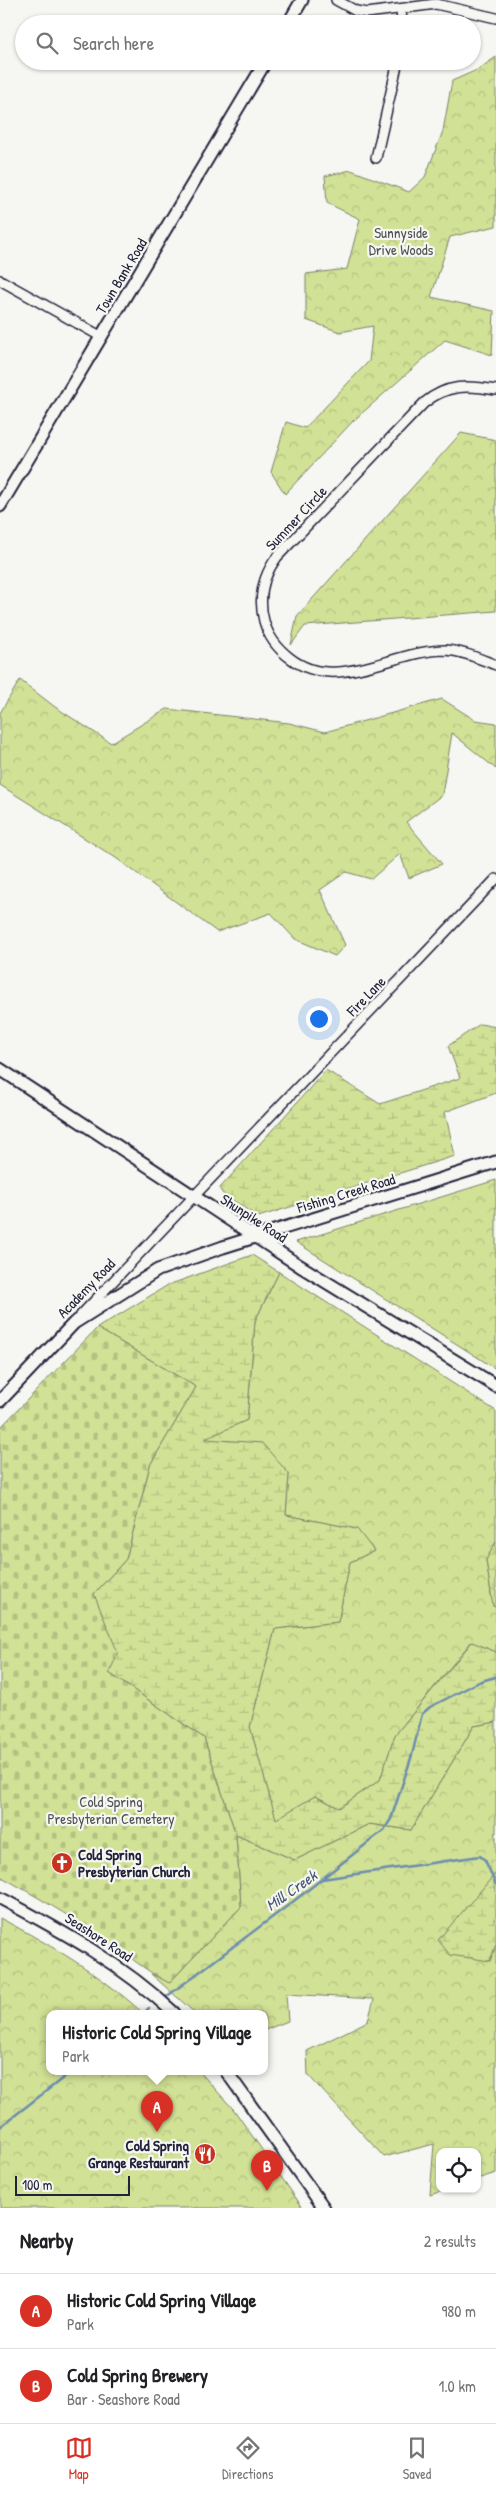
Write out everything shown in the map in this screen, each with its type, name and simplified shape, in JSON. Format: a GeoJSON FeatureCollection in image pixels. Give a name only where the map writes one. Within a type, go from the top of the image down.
{"type":"FeatureCollection","features":[{"type":"Feature","properties":{"kind":"street"},"geometry":{"type":"LineString","coordinates":[[293,15],[302,0]]}},
{"type":"Feature","properties":{"kind":"street"},"geometry":{"type":"LineString","coordinates":[[336,0],[351,9],[367,13],[436,4],[496,18]]}},
{"type":"Feature","properties":{"kind":"street"},"geometry":{"type":"LineString","coordinates":[[402,8],[402,15]]}},
{"type":"Feature","properties":{"kind":"street","name":"Town Bank Road"},"geometry":{"type":"LineString","coordinates":[[0,506],[261,70]]}},
{"type":"Feature","properties":{"kind":"street"},"geometry":{"type":"LineString","coordinates":[[376,158],[396,70]]}},
{"type":"Feature","properties":{"kind":"street"},"geometry":{"type":"LineString","coordinates":[[0,280],[102,337]]}},
{"type":"Feature","properties":{"kind":"street","name":"Summer Circle"},"geometry":{"type":"LineString","coordinates":[[496,390],[473,386],[452,387],[432,396],[424,403],[277,556],[266,577],[261,601],[265,624],[276,645],[293,661],[314,670],[349,671],[445,650],[469,654],[496,665]]}},
{"type":"Feature","properties":{"kind":"street","name":"Fire Lane"},"geometry":{"type":"LineString","coordinates":[[194,1196],[496,879]]}},
{"type":"Feature","properties":{"kind":"street","name":"Shunpike Road"},"geometry":{"type":"LineString","coordinates":[[0,1068],[256,1237],[496,1386]]}},
{"type":"Feature","properties":{"kind":"street","name":"Fishing Creek Road"},"geometry":{"type":"LineString","coordinates":[[74,1323],[158,1270],[256,1237],[496,1162]]}},
{"type":"Feature","properties":{"kind":"street","name":"Academy Road"},"geometry":{"type":"LineString","coordinates":[[0,1401],[194,1196]]}},
{"type":"Feature","properties":{"kind":"street","name":"Seashore Road"},"geometry":{"type":"LineString","coordinates":[[0,1898],[104,1956],[170,2010]]}},
{"type":"Feature","properties":{"kind":"street"},"geometry":{"type":"LineString","coordinates":[[229,2075],[324,2208]]}},
{"type":"Feature","properties":{"kind":"green space","name":"Sunnyside Drive Woods"},"geometry":{"type":"Polygon","coordinates":[[[496,57],[496,226],[450,237],[431,297],[494,311],[492,355],[445,340],[353,421],[285,494],[271,472],[286,422],[305,428],[369,361],[373,326],[340,332],[306,320],[306,274],[347,269],[360,219],[327,203],[325,176],[351,170],[409,192],[425,177],[443,131],[452,81],[477,70],[481,70],[481,68],[496,57]]]}},
{"type":"Feature","properties":{"kind":"green space"},"geometry":{"type":"Polygon","coordinates":[[[461,433],[496,440],[496,611],[305,626],[291,645],[297,616],[461,433]]]}},
{"type":"Feature","properties":{"kind":"green space"},"geometry":{"type":"Polygon","coordinates":[[[20,680],[55,707],[111,743],[167,709],[289,723],[325,732],[442,699],[475,720],[496,723],[496,769],[452,733],[442,795],[406,822],[442,864],[409,878],[400,854],[371,879],[346,872],[320,890],[345,945],[335,956],[295,939],[271,913],[217,932],[116,858],[0,785],[0,713],[20,680]]]}},
{"type":"Feature","properties":{"kind":"green space"},"geometry":{"type":"Polygon","coordinates":[[[480,1024],[496,1027],[496,1093],[445,1112],[455,1156],[258,1217],[222,1193],[220,1188],[326,1070],[380,1104],[460,1078],[448,1046],[480,1024]]]}},
{"type":"Feature","properties":{"kind":"green space"},"geometry":{"type":"Polygon","coordinates":[[[496,1180],[496,1369],[296,1242],[496,1180]]]}},
{"type":"Feature","properties":{"kind":"green space"},"geometry":{"type":"Polygon","coordinates":[[[252,1255],[279,1272],[255,1321],[247,1420],[205,1439],[262,1443],[289,1474],[286,1515],[357,1529],[374,1551],[350,1562],[338,1622],[275,1629],[250,1727],[276,1819],[315,1796],[339,1808],[380,1780],[395,1735],[472,1642],[496,1652],[496,1722],[474,1726],[411,1830],[369,1824],[295,1860],[236,1835],[204,1738],[109,1673],[94,1594],[126,1559],[150,1465],[196,1387],[97,1328],[168,1285],[252,1255]]]}},
{"type":"Feature","properties":{"kind":"green space"},"geometry":{"type":"Polygon","coordinates":[[[279,1272],[496,1411],[496,1542],[486,1560],[493,1606],[496,1607],[496,1652],[471,1642],[395,1735],[380,1780],[339,1808],[315,1796],[276,1820],[250,1727],[275,1629],[338,1622],[350,1562],[374,1551],[356,1529],[286,1515],[289,1474],[203,1439],[247,1420],[255,1321],[279,1272]]]}},
{"type":"Feature","properties":{"kind":"green space","name":"Cold Spring Presbyterian Cemetery"},"geometry":{"type":"Polygon","coordinates":[[[97,1328],[196,1387],[150,1465],[126,1559],[94,1594],[118,1653],[109,1673],[204,1738],[236,1835],[241,1907],[169,1983],[75,1920],[0,1876],[0,1428],[97,1328]]]}},
{"type":"Feature","properties":{"kind":"green space"},"geometry":{"type":"Polygon","coordinates":[[[496,1542],[496,1607],[493,1606],[486,1560],[496,1542]]]}},
{"type":"Feature","properties":{"kind":"green space"},"geometry":{"type":"Polygon","coordinates":[[[496,1722],[496,1833],[494,1834],[496,1837],[496,1873],[439,1940],[490,1961],[496,1944],[496,2173],[481,2178],[481,2148],[436,2148],[436,2193],[430,2195],[434,2144],[384,2157],[308,2075],[307,2051],[368,2021],[374,1999],[286,1994],[288,2021],[268,2029],[268,2010],[192,2010],[151,1974],[170,1982],[241,1907],[236,1835],[295,1860],[369,1824],[411,1830],[474,1726],[496,1722]]]}},
{"type":"Feature","properties":{"kind":"green space"},"geometry":{"type":"Polygon","coordinates":[[[496,1873],[496,1944],[490,1961],[450,1955],[438,1940],[496,1873]]]}},
{"type":"Feature","properties":{"kind":"green space"},"geometry":{"type":"Polygon","coordinates":[[[0,1918],[74,1961],[109,1985],[140,2010],[46,2010],[46,2075],[203,2075],[234,2110],[303,2208],[0,2208],[0,1918]]]}},
{"type":"Feature","properties":{"kind":"waterway"},"geometry":{"type":"LineString","coordinates":[[166,1997],[290,1904],[384,1830],[391,1819],[412,1755],[422,1714],[430,1707],[481,1681],[496,1677]]}},
{"type":"Feature","properties":{"kind":"waterway","name":"Mill Creek"},"geometry":{"type":"LineString","coordinates":[[322,1879],[480,1856],[485,1860],[496,1885]]}},
{"type":"Feature","properties":{"kind":"waterway","name":"Mill Creek"},"geometry":{"type":"LineString","coordinates":[[0,2127],[67,2075]]}},
{"type":"Feature","properties":{"kind":"place","name":"Cold Spring Presbyterian Church"},"geometry":{"type":"Point","coordinates":[62,1863]}},
{"type":"Feature","properties":{"kind":"place","name":"Historic Cold Spring Village"},"geometry":{"type":"Point","coordinates":[157,2132]}},
{"type":"Feature","properties":{"kind":"place","name":"Cold Spring Grange Restaurant"},"geometry":{"type":"Point","coordinates":[205,2154]}},
{"type":"Feature","properties":{"kind":"place","name":"Cold Spring Brewery"},"geometry":{"type":"Point","coordinates":[267,2191]}}]}
